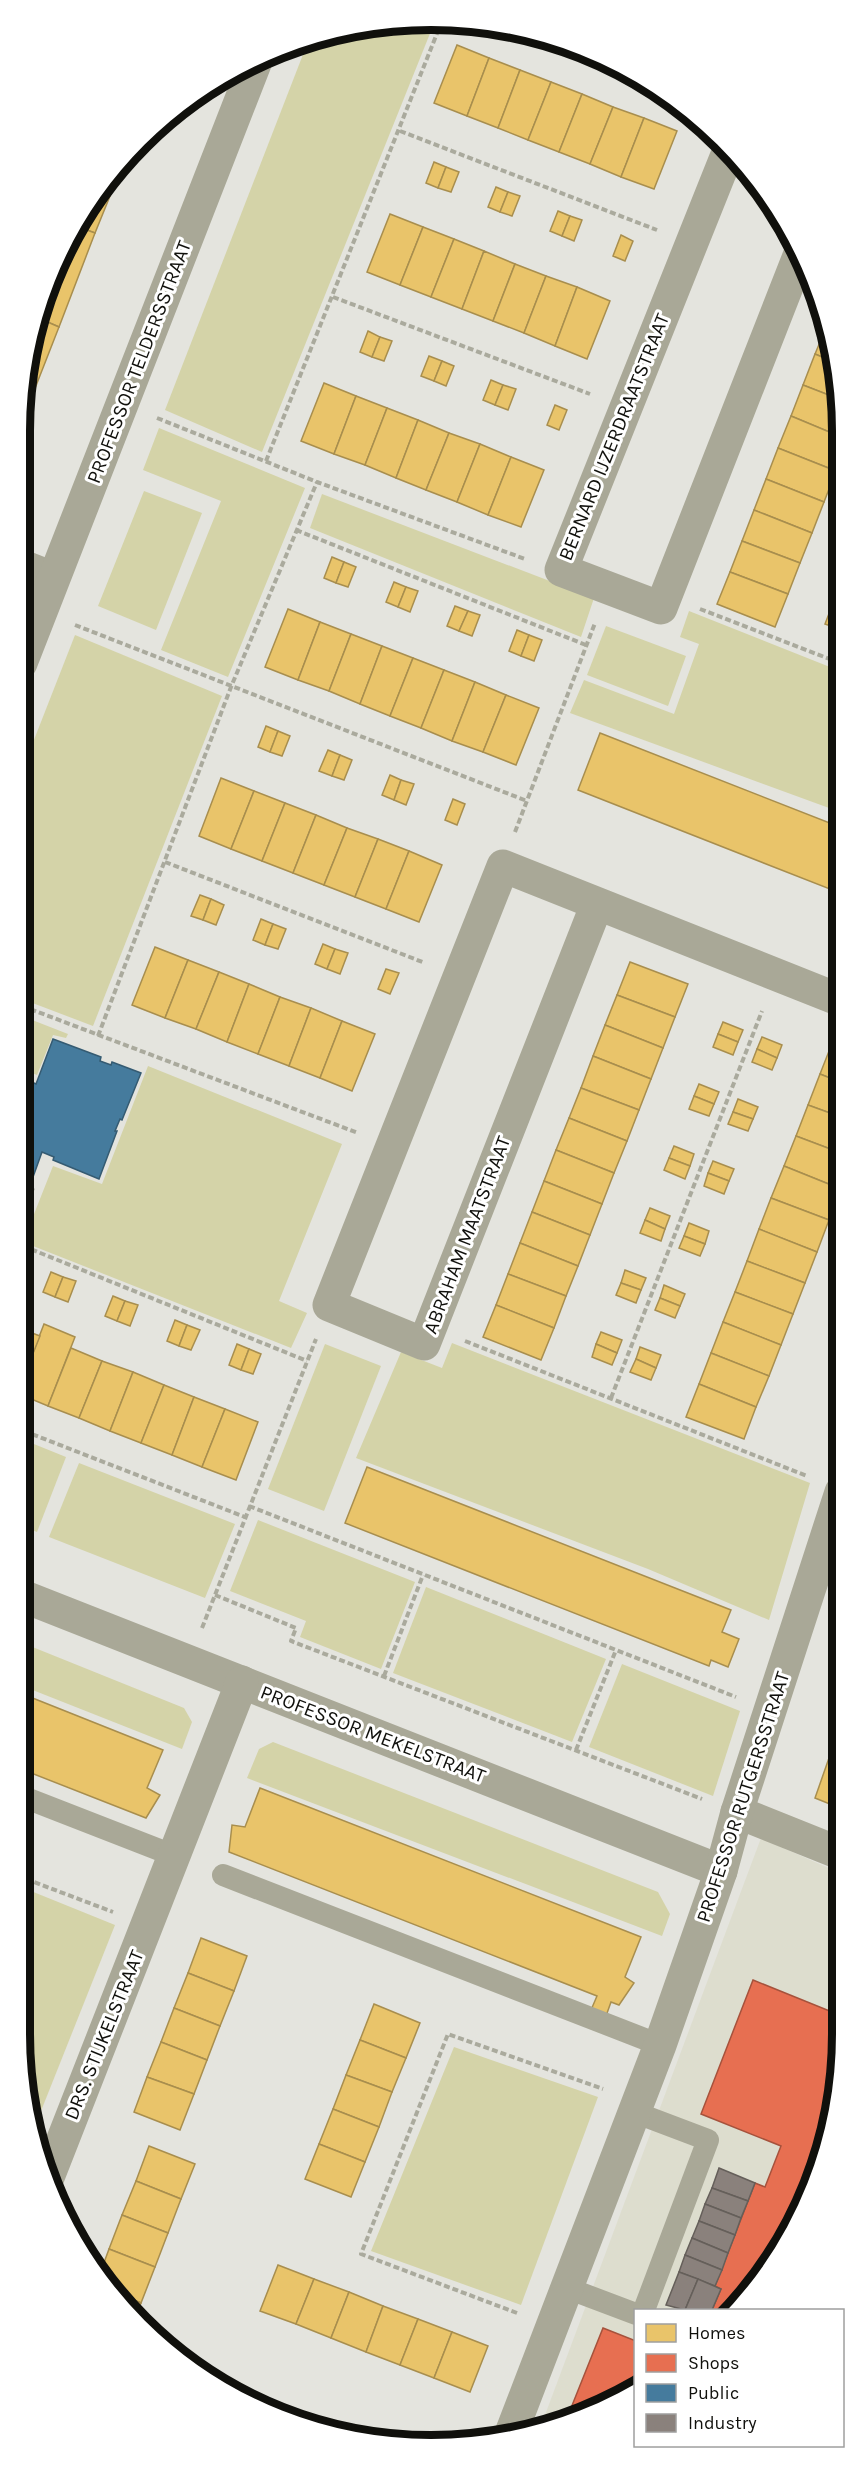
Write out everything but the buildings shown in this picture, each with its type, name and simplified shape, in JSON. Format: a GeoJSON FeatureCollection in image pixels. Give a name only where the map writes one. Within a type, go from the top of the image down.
{"type":"FeatureCollection","features":[{"type":"Feature","properties":{"kind":"street","name":"PROFESSOR TELDERSSTRAAT"},"geometry":{"type":"LineString","coordinates":[[30,639],[252,72]]}},
{"type":"Feature","properties":{"kind":"street","name":"BERNARD IJZERDRAATSTRAAT"},"geometry":{"type":"LineString","coordinates":[[665,595],[661,608],[561,570],[624,407],[725,159]]}},
{"type":"Feature","properties":{"kind":"street"},"geometry":{"type":"LineString","coordinates":[[665,595],[796,265]]}},
{"type":"Feature","properties":{"kind":"street"},"geometry":{"type":"LineString","coordinates":[[30,569],[54,578]]}},
{"type":"Feature","properties":{"kind":"street"},"geometry":{"type":"LineString","coordinates":[[329,1305],[503,866],[832,997]]}},
{"type":"Feature","properties":{"kind":"street","name":"ABRAHAM MAATSTRAAT"},"geometry":{"type":"LineString","coordinates":[[329,1305],[424,1344],[597,903]]}},
{"type":"Feature","properties":{"kind":"street","name":"PROFESSOR RUTGERSSTRAAT"},"geometry":{"type":"LineString","coordinates":[[514,2426],[660,2045],[721,1871],[737,1812],[832,1520]]}},
{"type":"Feature","properties":{"kind":"street","name":"PROFESSOR MEKELSTRAAT"},"geometry":{"type":"LineString","coordinates":[[30,1600],[721,1871]]}},
{"type":"Feature","properties":{"kind":"street","name":"DRS. STIJKELSTRAAT"},"geometry":{"type":"LineString","coordinates":[[52,2166],[242,1682]]}},
{"type":"Feature","properties":{"kind":"street"},"geometry":{"type":"LineString","coordinates":[[737,1812],[832,1850]]}},
{"type":"Feature","properties":{"kind":"lane"},"geometry":{"type":"LineString","coordinates":[[30,1800],[175,1856]]}},
{"type":"Feature","properties":{"kind":"lane"},"geometry":{"type":"LineString","coordinates":[[223,1875],[660,2045]]}},
{"type":"Feature","properties":{"kind":"lane"},"geometry":{"type":"LineString","coordinates":[[636,2106],[708,2140],[644,2309]]}},
{"type":"Feature","properties":{"kind":"lane"},"geometry":{"type":"LineString","coordinates":[[567,2288],[634,2313]]}},
{"type":"Feature","properties":{"kind":"path"},"geometry":{"type":"LineString","coordinates":[[266,461],[438,30]]}},
{"type":"Feature","properties":{"kind":"path"},"geometry":{"type":"LineString","coordinates":[[400,131],[692,244]]}},
{"type":"Feature","properties":{"kind":"path"},"geometry":{"type":"LineString","coordinates":[[333,297],[624,407]]}},
{"type":"Feature","properties":{"kind":"path"},"geometry":{"type":"LineString","coordinates":[[123,404],[317,482],[561,570]]}},
{"type":"Feature","properties":{"kind":"path"},"geometry":{"type":"LineString","coordinates":[[98,1036],[231,687],[317,482]]}},
{"type":"Feature","properties":{"kind":"path"},"geometry":{"type":"LineString","coordinates":[[297,531],[586,645]]}},
{"type":"Feature","properties":{"kind":"path"},"geometry":{"type":"LineString","coordinates":[[503,866],[608,589]]}},
{"type":"Feature","properties":{"kind":"path"},"geometry":{"type":"LineString","coordinates":[[665,595],[832,660]]}},
{"type":"Feature","properties":{"kind":"path"},"geometry":{"type":"LineString","coordinates":[[40,612],[527,801]]}},
{"type":"Feature","properties":{"kind":"path"},"geometry":{"type":"LineString","coordinates":[[165,862],[459,977]]}},
{"type":"Feature","properties":{"kind":"path"},"geometry":{"type":"LineString","coordinates":[[611,1398],[776,975]]}},
{"type":"Feature","properties":{"kind":"path"},"geometry":{"type":"LineString","coordinates":[[30,1009],[393,1146]]}},
{"type":"Feature","properties":{"kind":"path"},"geometry":{"type":"LineString","coordinates":[[30,1196],[33,1188]]}},
{"type":"Feature","properties":{"kind":"path"},"geometry":{"type":"LineString","coordinates":[[30,1249],[307,1361]]}},
{"type":"Feature","properties":{"kind":"path"},"geometry":{"type":"LineString","coordinates":[[189,1662],[329,1305]]}},
{"type":"Feature","properties":{"kind":"path"},"geometry":{"type":"LineString","coordinates":[[431,1327],[808,1476]]}},
{"type":"Feature","properties":{"kind":"path"},"geometry":{"type":"LineString","coordinates":[[30,1433],[245,1518]]}},
{"type":"Feature","properties":{"kind":"path"},"geometry":{"type":"LineString","coordinates":[[249,1506],[770,1710]]}},
{"type":"Feature","properties":{"kind":"path"},"geometry":{"type":"LineString","coordinates":[[384,1676],[423,1575]]}},
{"type":"Feature","properties":{"kind":"path"},"geometry":{"type":"LineString","coordinates":[[215,1595],[296,1628],[291,1641],[737,1812]]}},
{"type":"Feature","properties":{"kind":"path"},"geometry":{"type":"LineString","coordinates":[[576,1750],[616,1650]]}},
{"type":"Feature","properties":{"kind":"path","name":"DRS. STIJKELSTRAAT"},"geometry":{"type":"LineString","coordinates":[[30,1881],[148,1925]]}},
{"type":"Feature","properties":{"kind":"path"},"geometry":{"type":"LineString","coordinates":[[552,2326],[361,2254],[448,2034],[636,2106]]}},
{"type":"Feature","properties":{"kind":"shaded area"},"geometry":{"type":"Polygon","coordinates":[[[761,1838],[832,1870],[832,2034],[829,2086],[811,2163],[791,2211],[764,2257],[723,2309],[634,2309],[634,2379],[608,2394],[544,2419],[761,1838]]]}},
{"type":"Feature","properties":{"kind":"green space"},"geometry":{"type":"Polygon","coordinates":[[[431,30],[262,452],[165,410],[305,50],[379,33],[431,30]]]}},
{"type":"Feature","properties":{"kind":"green space"},"geometry":{"type":"Polygon","coordinates":[[[159,428],[305,488],[228,677],[161,650],[221,501],[143,470],[159,428]]]}},
{"type":"Feature","properties":{"kind":"green space"},"geometry":{"type":"Polygon","coordinates":[[[144,491],[202,513],[156,630],[98,606],[144,491]]]}},
{"type":"Feature","properties":{"kind":"green space"},"geometry":{"type":"Polygon","coordinates":[[[322,494],[594,598],[581,637],[310,528],[322,494]]]}},
{"type":"Feature","properties":{"kind":"green space"},"geometry":{"type":"Polygon","coordinates":[[[689,611],[832,668],[832,809],[570,713],[584,680],[674,714],[699,644],[680,637],[689,611]]]}},
{"type":"Feature","properties":{"kind":"green space"},"geometry":{"type":"Polygon","coordinates":[[[606,626],[686,656],[668,706],[587,675],[606,626]]]}},
{"type":"Feature","properties":{"kind":"green space"},"geometry":{"type":"Polygon","coordinates":[[[75,635],[222,696],[93,1026],[30,1002],[30,750],[75,635]]]}},
{"type":"Feature","properties":{"kind":"green space"},"geometry":{"type":"Polygon","coordinates":[[[30,1019],[68,1034],[66,1038],[53,1035],[37,1075],[30,1072],[30,1019]]]}},
{"type":"Feature","properties":{"kind":"green space"},"geometry":{"type":"Polygon","coordinates":[[[148,1066],[342,1144],[279,1301],[307,1313],[291,1348],[30,1245],[30,1224],[53,1166],[102,1184],[148,1066]]]}},
{"type":"Feature","properties":{"kind":"green space"},"geometry":{"type":"Polygon","coordinates":[[[452,1343],[810,1483],[769,1620],[648,1569],[356,1458],[401,1352],[442,1368],[452,1343]]]}},
{"type":"Feature","properties":{"kind":"green space"},"geometry":{"type":"Polygon","coordinates":[[[325,1344],[381,1366],[324,1511],[268,1489],[325,1344]]]}},
{"type":"Feature","properties":{"kind":"green space"},"geometry":{"type":"Polygon","coordinates":[[[30,1442],[66,1457],[37,1532],[30,1529],[30,1442]]]}},
{"type":"Feature","properties":{"kind":"green space"},"geometry":{"type":"Polygon","coordinates":[[[79,1463],[235,1524],[205,1598],[49,1537],[79,1463]]]}},
{"type":"Feature","properties":{"kind":"green space"},"geometry":{"type":"Polygon","coordinates":[[[258,1520],[415,1582],[381,1669],[300,1637],[306,1621],[230,1591],[258,1520]]]}},
{"type":"Feature","properties":{"kind":"green space"},"geometry":{"type":"Polygon","coordinates":[[[426,1587],[606,1659],[572,1742],[393,1673],[426,1587]]]}},
{"type":"Feature","properties":{"kind":"green space"},"geometry":{"type":"Polygon","coordinates":[[[30,1646],[184,1708],[192,1722],[182,1749],[30,1689],[30,1646]]]}},
{"type":"Feature","properties":{"kind":"green space"},"geometry":{"type":"Polygon","coordinates":[[[622,1664],[740,1711],[713,1796],[589,1747],[622,1664]]]}},
{"type":"Feature","properties":{"kind":"green space"},"geometry":{"type":"Polygon","coordinates":[[[273,1742],[658,1892],[670,1914],[662,1936],[247,1778],[259,1749],[273,1742]]]}},
{"type":"Feature","properties":{"kind":"green space"},"geometry":{"type":"Polygon","coordinates":[[[30,1891],[115,1925],[39,2116],[31,2060],[30,1891]]]}},
{"type":"Feature","properties":{"kind":"green space"},"geometry":{"type":"Polygon","coordinates":[[[454,2047],[598,2097],[521,2305],[371,2251],[454,2047]]]}}]}
